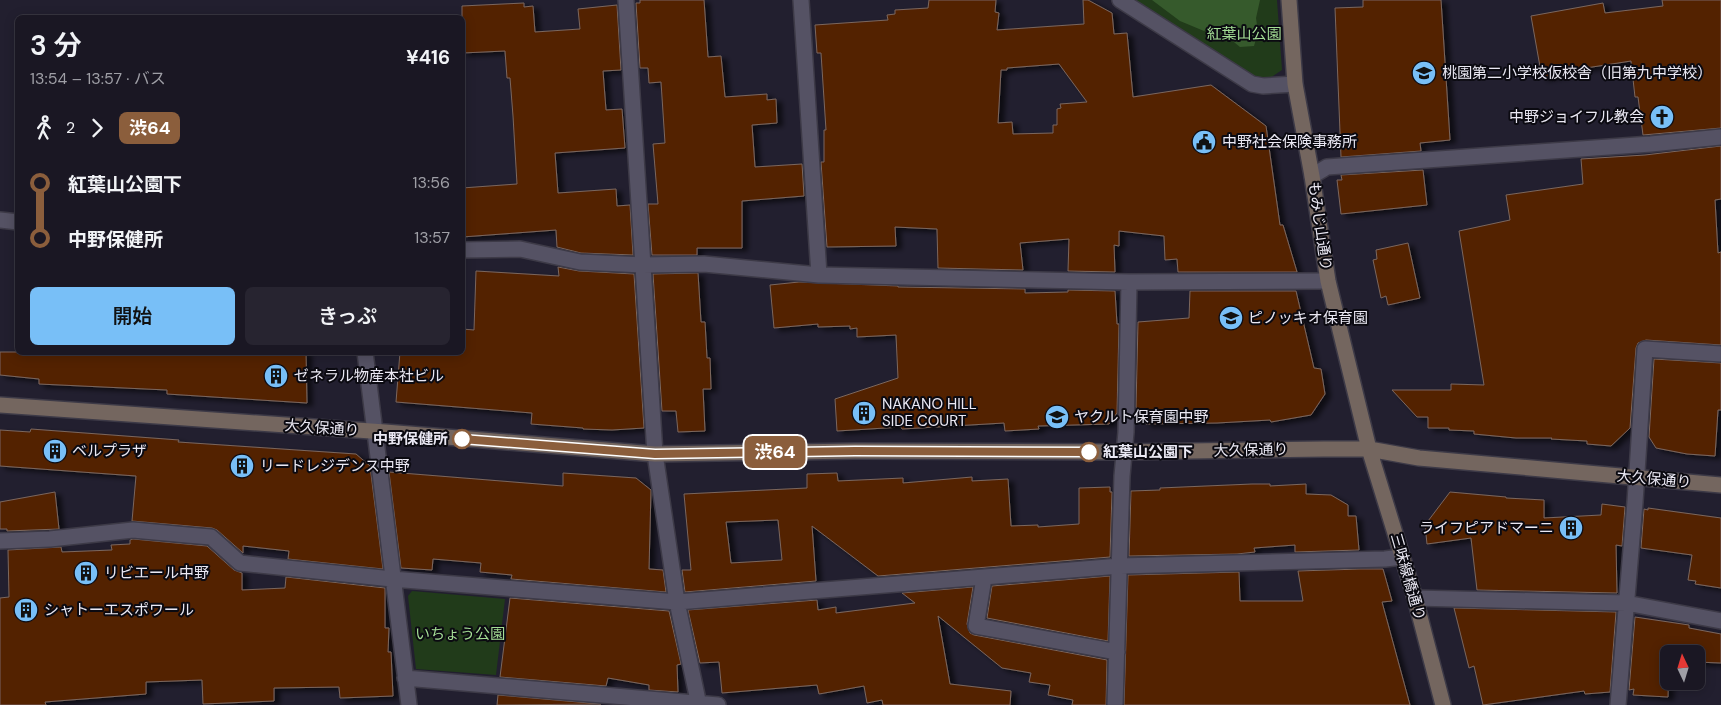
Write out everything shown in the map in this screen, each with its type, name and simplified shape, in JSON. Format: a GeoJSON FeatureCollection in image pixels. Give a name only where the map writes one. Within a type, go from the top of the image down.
{"type":"FeatureCollection","features":[{"type":"Feature","properties":{"kind":"main road","name":"もみじ山通り"},"geometry":{"type":"LineString","coordinates":[[1288,0],[1295,84],[1312,176],[1328,282],[1369,449]]}},
{"type":"Feature","properties":{"kind":"main road","name":"大久保通り"},"geometry":{"type":"LineString","coordinates":[[0,405],[655,454],[855,451],[1124,452],[1369,449],[1419,458],[1721,485]]}},
{"type":"Feature","properties":{"kind":"main road","name":"三味線橋通り"},"geometry":{"type":"LineString","coordinates":[[1369,449],[1415,598],[1443,705]]}},
{"type":"Feature","properties":{"kind":"street"},"geometry":{"type":"LineString","coordinates":[[626,0],[655,454],[677,602],[699,704]]}},
{"type":"Feature","properties":{"kind":"street"},"geometry":{"type":"LineString","coordinates":[[801,0],[819,275]]}},
{"type":"Feature","properties":{"kind":"street"},"geometry":{"type":"LineString","coordinates":[[1120,0],[1252,84],[1263,86],[1295,84]]}},
{"type":"Feature","properties":{"kind":"street"},"geometry":{"type":"LineString","coordinates":[[1312,176],[1327,167],[1651,144],[1721,137]]}},
{"type":"Feature","properties":{"kind":"street"},"geometry":{"type":"LineString","coordinates":[[0,220],[15,222]]}},
{"type":"Feature","properties":{"kind":"street"},"geometry":{"type":"LineString","coordinates":[[465,250],[520,249],[580,262],[643,266],[704,264],[819,275],[1129,282],[1328,282]]}},
{"type":"Feature","properties":{"kind":"street"},"geometry":{"type":"LineString","coordinates":[[1115,705],[1126,432],[1129,282]]}},
{"type":"Feature","properties":{"kind":"street"},"geometry":{"type":"LineString","coordinates":[[1618,705],[1645,349],[1721,354]]}},
{"type":"Feature","properties":{"kind":"street"},"geometry":{"type":"LineString","coordinates":[[365,355],[409,705]]}},
{"type":"Feature","properties":{"kind":"street"},"geometry":{"type":"LineString","coordinates":[[0,541],[50,539],[133,530],[211,538],[240,563],[392,579],[677,602],[1120,566],[1402,557]]}},
{"type":"Feature","properties":{"kind":"street"},"geometry":{"type":"LineString","coordinates":[[984,578],[976,626],[1117,652]]}},
{"type":"Feature","properties":{"kind":"street"},"geometry":{"type":"LineString","coordinates":[[1415,598],[1626,603],[1721,621]]}},
{"type":"Feature","properties":{"kind":"street"},"geometry":{"type":"LineString","coordinates":[[406,678],[718,705]]}},
{"type":"Feature","properties":{"kind":"green space","name":"紅葉山公園"},"geometry":{"type":"Polygon","coordinates":[[[1135,0],[1277,0],[1282,70],[1261,84],[1135,0]]]}},
{"type":"Feature","properties":{"kind":"green space"},"geometry":{"type":"Polygon","coordinates":[[[1152,0],[1260,0],[1256,18],[1258,32],[1254,46],[1240,47],[1213,25],[1204,31],[1180,21],[1152,0]]]}},
{"type":"Feature","properties":{"kind":"green space","name":"いちょう公園"},"geometry":{"type":"Polygon","coordinates":[[[412,591],[505,599],[496,675],[416,669],[408,596],[412,591]]]}},
{"type":"Feature","properties":{"kind":"building"},"geometry":{"type":"Polygon","coordinates":[[[640,0],[704,0],[708,57],[721,56],[725,97],[767,94],[767,100],[776,99],[777,123],[752,125],[755,167],[802,164],[804,196],[742,201],[742,248],[697,248],[697,255],[652,255],[648,204],[658,204],[653,144],[665,143],[661,82],[649,83],[648,68],[640,68],[636,3],[640,3],[640,0]]]}},
{"type":"Feature","properties":{"kind":"building"},"geometry":{"type":"Polygon","coordinates":[[[929,0],[996,0],[995,12],[999,13],[997,30],[1084,24],[1083,0],[1088,0],[1112,13],[1114,34],[1127,33],[1133,97],[1211,85],[1266,126],[1280,225],[1283,225],[1297,272],[1178,272],[1177,259],[1165,260],[1164,236],[1119,231],[1119,246],[1114,245],[1115,272],[1068,271],[1069,239],[1020,243],[1023,270],[938,268],[937,229],[895,227],[896,246],[827,247],[821,162],[824,162],[824,130],[826,130],[821,53],[817,53],[815,25],[888,20],[887,15],[895,14],[895,10],[928,8],[929,0]],[[1059,64],[1001,70],[998,123],[1012,122],[1013,134],[1053,133],[1053,125],[1057,125],[1057,109],[1061,108],[1060,104],[1087,102],[1059,64]]]}},
{"type":"Feature","properties":{"kind":"building"},"geometry":{"type":"Polygon","coordinates":[[[1363,0],[1441,0],[1450,140],[1420,143],[1421,151],[1341,157],[1335,8],[1363,7],[1363,0]]]}},
{"type":"Feature","properties":{"kind":"building"},"geometry":{"type":"Polygon","coordinates":[[[1662,0],[1721,0],[1721,128],[1643,135],[1638,97],[1635,97],[1631,61],[1573,70],[1574,72],[1542,78],[1531,16],[1603,3],[1605,13],[1663,6],[1662,0]]]}},
{"type":"Feature","properties":{"kind":"building"},"geometry":{"type":"Polygon","coordinates":[[[524,3],[524,7],[533,6],[535,32],[580,29],[578,9],[617,5],[621,70],[603,71],[606,110],[622,109],[625,148],[555,153],[558,193],[616,189],[617,206],[630,205],[633,255],[581,253],[557,247],[556,230],[465,237],[465,188],[517,184],[510,78],[507,78],[505,51],[465,53],[465,15],[462,15],[462,6],[524,3]]]}},
{"type":"Feature","properties":{"kind":"building"},"geometry":{"type":"Polygon","coordinates":[[[1721,146],[1721,199],[1715,200],[1718,253],[1721,252],[1721,345],[1646,340],[1638,343],[1636,348],[1630,428],[1611,446],[1587,444],[1587,441],[1552,438],[1516,438],[1474,434],[1474,431],[1449,430],[1449,428],[1428,428],[1428,417],[1417,417],[1392,390],[1451,390],[1451,384],[1484,385],[1459,231],[1510,220],[1506,195],[1583,184],[1581,159],[1645,155],[1721,146]]]}},
{"type":"Feature","properties":{"kind":"building"},"geometry":{"type":"Polygon","coordinates":[[[1423,170],[1427,205],[1341,214],[1337,180],[1342,180],[1341,175],[1423,170]]]}},
{"type":"Feature","properties":{"kind":"building"},"geometry":{"type":"Polygon","coordinates":[[[1408,243],[1420,298],[1388,305],[1386,296],[1381,298],[1373,260],[1377,259],[1376,250],[1408,243]]]}},
{"type":"Feature","properties":{"kind":"building"},"geometry":{"type":"Polygon","coordinates":[[[558,267],[579,271],[634,274],[644,428],[583,429],[531,424],[532,413],[396,402],[400,355],[465,355],[465,329],[474,330],[476,271],[559,276],[558,267]]]}},
{"type":"Feature","properties":{"kind":"building"},"geometry":{"type":"Polygon","coordinates":[[[698,273],[701,322],[705,322],[707,358],[710,358],[711,389],[703,389],[705,431],[678,432],[676,411],[662,411],[653,274],[698,273]]]}},
{"type":"Feature","properties":{"kind":"building"},"geometry":{"type":"Polygon","coordinates":[[[799,282],[898,287],[1025,289],[1025,293],[1068,292],[1068,290],[1115,291],[1117,324],[1119,324],[1117,413],[1109,424],[1038,426],[1039,429],[1005,431],[1004,423],[837,431],[835,399],[898,378],[896,335],[857,337],[857,328],[850,329],[850,326],[818,327],[818,324],[774,328],[770,285],[799,282]]]}},
{"type":"Feature","properties":{"kind":"building"},"geometry":{"type":"Polygon","coordinates":[[[1190,291],[1296,291],[1314,368],[1321,369],[1325,394],[1311,415],[1271,422],[1270,420],[1146,424],[1136,407],[1138,322],[1189,318],[1190,291]]]}},
{"type":"Feature","properties":{"kind":"building"},"geometry":{"type":"Polygon","coordinates":[[[0,352],[15,352],[15,355],[306,355],[307,403],[167,394],[167,390],[39,384],[39,379],[0,375],[0,352]]]}},
{"type":"Feature","properties":{"kind":"building"},"geometry":{"type":"Polygon","coordinates":[[[1654,359],[1721,363],[1721,410],[1718,410],[1715,456],[1687,454],[1656,448],[1649,437],[1654,359]]]}},
{"type":"Feature","properties":{"kind":"building"},"geometry":{"type":"Polygon","coordinates":[[[31,429],[179,440],[178,442],[356,454],[370,466],[383,569],[288,559],[289,551],[243,546],[243,553],[217,530],[212,528],[132,521],[136,476],[0,466],[0,430],[30,432],[31,429]]]}},
{"type":"Feature","properties":{"kind":"building"},"geometry":{"type":"Polygon","coordinates":[[[389,472],[563,486],[563,473],[636,478],[651,490],[649,569],[663,570],[666,592],[511,579],[512,575],[480,572],[481,563],[433,559],[432,570],[401,568],[389,472]]]}},
{"type":"Feature","properties":{"kind":"building"},"geometry":{"type":"Polygon","coordinates":[[[837,473],[838,481],[903,478],[903,483],[972,477],[972,481],[1008,479],[1011,526],[1038,525],[1038,527],[1079,524],[1079,488],[1110,487],[1110,492],[1112,492],[1110,557],[878,576],[812,526],[816,581],[685,592],[682,570],[691,570],[684,494],[807,488],[807,474],[837,473]],[[778,520],[726,522],[731,563],[782,560],[778,520]]]}},
{"type":"Feature","properties":{"kind":"building"},"geometry":{"type":"Polygon","coordinates":[[[1270,484],[1270,486],[1306,484],[1306,494],[1331,495],[1348,505],[1348,516],[1356,516],[1359,550],[1295,552],[1295,545],[1254,548],[1255,552],[1237,554],[1129,556],[1131,491],[1270,484]]]}},
{"type":"Feature","properties":{"kind":"building"},"geometry":{"type":"Polygon","coordinates":[[[55,492],[59,529],[7,531],[7,529],[0,529],[0,502],[55,492]]]}},
{"type":"Feature","properties":{"kind":"building"},"geometry":{"type":"Polygon","coordinates":[[[1450,492],[1544,500],[1544,518],[1601,515],[1602,504],[1625,507],[1622,546],[1616,545],[1617,593],[1477,590],[1471,538],[1427,544],[1425,525],[1450,492]]]}},
{"type":"Feature","properties":{"kind":"building"},"geometry":{"type":"Polygon","coordinates":[[[1648,508],[1721,518],[1721,588],[1695,584],[1696,581],[1688,580],[1692,555],[1641,548],[1644,509],[1648,510],[1648,508]]]}},
{"type":"Feature","properties":{"kind":"building"},"geometry":{"type":"Polygon","coordinates":[[[130,540],[207,546],[234,570],[242,573],[242,590],[285,588],[286,577],[385,588],[385,628],[389,628],[388,652],[391,652],[393,696],[340,698],[339,687],[274,688],[274,701],[203,704],[202,680],[146,682],[146,694],[45,702],[46,705],[0,705],[0,598],[9,597],[8,550],[61,547],[62,552],[112,550],[111,545],[130,544],[130,540]]]}},
{"type":"Feature","properties":{"kind":"building"},"geometry":{"type":"Polygon","coordinates":[[[1383,569],[1392,601],[1382,602],[1410,705],[1124,705],[1128,575],[1239,572],[1240,601],[1303,601],[1298,571],[1383,569]]]}},
{"type":"Feature","properties":{"kind":"building"},"geometry":{"type":"Polygon","coordinates":[[[1110,576],[1108,641],[987,618],[992,586],[1110,576]]]}},
{"type":"Feature","properties":{"kind":"building"},"geometry":{"type":"Polygon","coordinates":[[[973,587],[967,624],[970,633],[1107,660],[1106,705],[1072,705],[1073,700],[1048,695],[1050,685],[1029,682],[1031,673],[1002,668],[938,616],[950,684],[1011,691],[1010,705],[883,705],[882,700],[867,703],[864,686],[819,694],[817,685],[722,693],[719,662],[700,663],[688,610],[817,600],[818,610],[836,607],[836,613],[915,603],[902,593],[973,587]]]}},
{"type":"Feature","properties":{"kind":"building"},"geometry":{"type":"Polygon","coordinates":[[[510,598],[669,611],[681,664],[677,665],[678,692],[649,690],[649,685],[608,678],[606,686],[500,677],[510,598]]]}},
{"type":"Feature","properties":{"kind":"building"},"geometry":{"type":"Polygon","coordinates":[[[1454,608],[1616,612],[1610,692],[1585,694],[1584,691],[1483,705],[1474,666],[1469,668],[1454,608]]]}},
{"type":"Feature","properties":{"kind":"building"},"geometry":{"type":"Polygon","coordinates":[[[1635,617],[1689,625],[1689,628],[1721,634],[1721,663],[1705,662],[1705,645],[1660,645],[1660,690],[1668,690],[1668,697],[1633,695],[1634,689],[1629,690],[1635,617]]]}},
{"type":"Feature","properties":{"kind":"building"},"geometry":{"type":"Polygon","coordinates":[[[498,695],[601,704],[497,705],[498,695]]]}},
{"type":"Feature","properties":{"kind":"bus line","name":"渋64"},"geometry":{"type":"LineString","coordinates":[[462,439],[655,454],[855,451],[1089,452]]}},
{"type":"Feature","properties":{"kind":"place","name":"桃園第二小学校仮校舎（旧第九中学校）"},"geometry":{"type":"Point","coordinates":[1424,73]}},
{"type":"Feature","properties":{"kind":"place","name":"中野ジョイフル教会"},"geometry":{"type":"Point","coordinates":[1662,117]}},
{"type":"Feature","properties":{"kind":"place","name":"中野社会保険事務所"},"geometry":{"type":"Point","coordinates":[1204,142]}},
{"type":"Feature","properties":{"kind":"place","name":"ピノッキオ保育園"},"geometry":{"type":"Point","coordinates":[1231,318]}},
{"type":"Feature","properties":{"kind":"place","name":"ゼネラル物産本社ビル"},"geometry":{"type":"Point","coordinates":[276,376]}},
{"type":"Feature","properties":{"kind":"place","name":"NAKANO HILL SIDE COURT"},"geometry":{"type":"Point","coordinates":[864,413]}},
{"type":"Feature","properties":{"kind":"place","name":"ヤクルト保育園中野"},"geometry":{"type":"Point","coordinates":[1057,417]}},
{"type":"Feature","properties":{"kind":"place","name":"中野保健所"},"geometry":{"type":"Point","coordinates":[462,439]}},
{"type":"Feature","properties":{"kind":"place","name":"ベルプラザ"},"geometry":{"type":"Point","coordinates":[55,451]}},
{"type":"Feature","properties":{"kind":"place","name":"紅葉山公園下"},"geometry":{"type":"Point","coordinates":[1089,452]}},
{"type":"Feature","properties":{"kind":"place","name":"リードレジデンス中野"},"geometry":{"type":"Point","coordinates":[242,466]}},
{"type":"Feature","properties":{"kind":"place","name":"ライフピアドマーニ"},"geometry":{"type":"Point","coordinates":[1571,528]}},
{"type":"Feature","properties":{"kind":"place","name":"リビエール中野"},"geometry":{"type":"Point","coordinates":[86,573]}},
{"type":"Feature","properties":{"kind":"place","name":"シャトーエスポワール"},"geometry":{"type":"Point","coordinates":[26,610]}}]}
